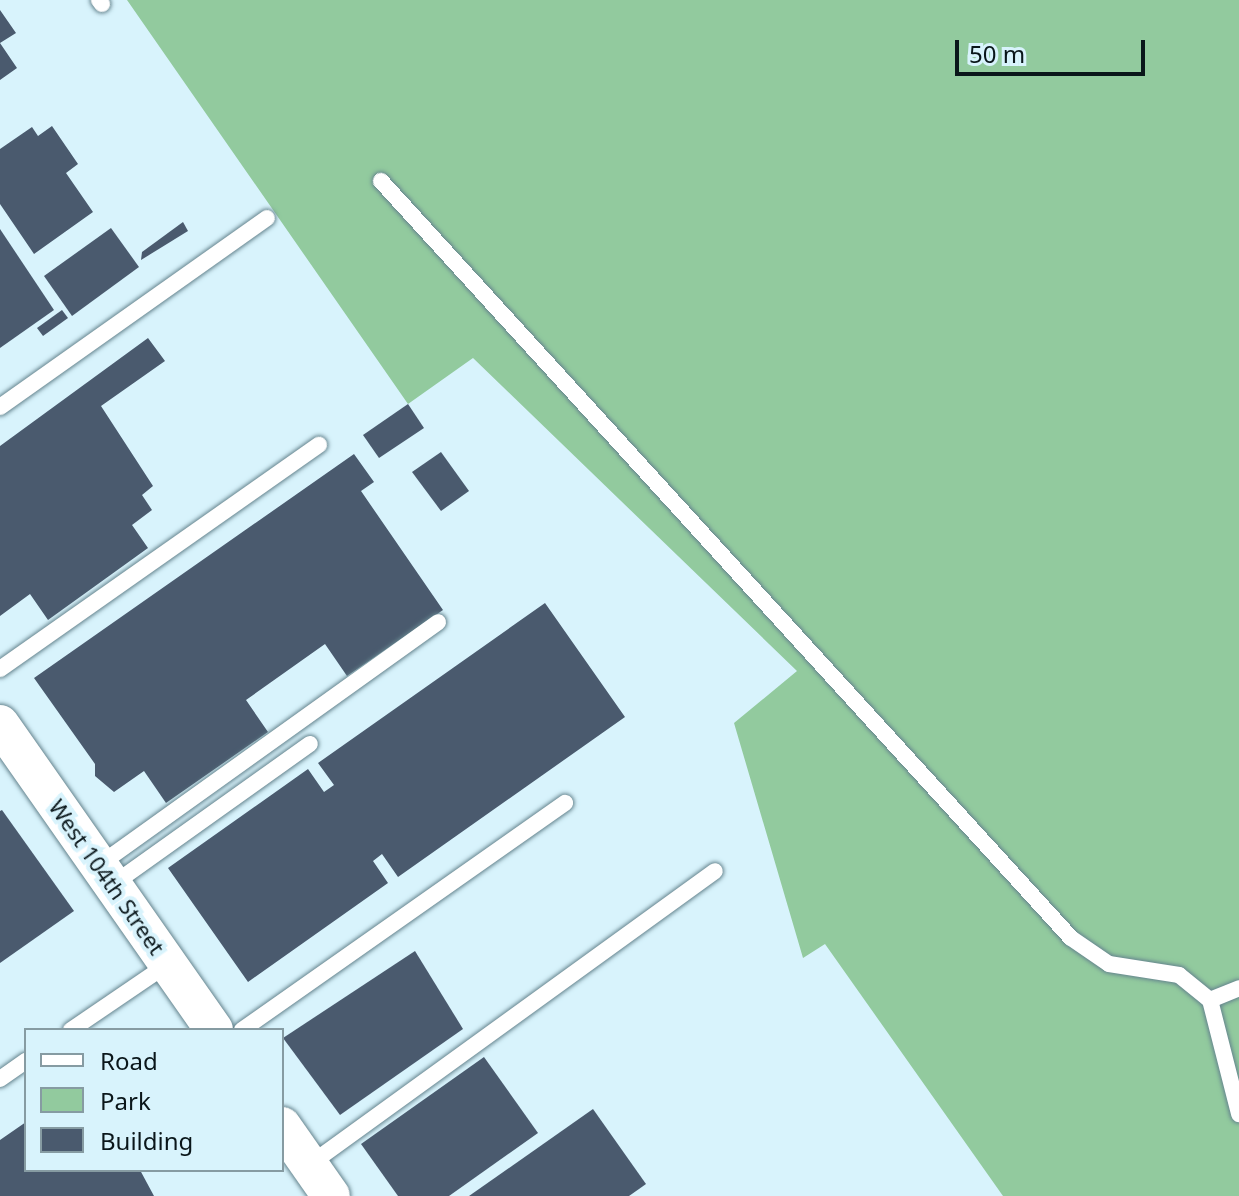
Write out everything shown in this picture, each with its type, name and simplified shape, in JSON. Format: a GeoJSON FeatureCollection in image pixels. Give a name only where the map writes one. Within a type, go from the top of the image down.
{"type":"FeatureCollection","features":[{"type":"Feature","properties":{"kind":"street","name":"West 104th Street"},"geometry":{"type":"LineString","coordinates":[[0,724],[213,1028]]}},
{"type":"Feature","properties":{"kind":"street"},"geometry":{"type":"LineString","coordinates":[[284,1129],[331,1196]]}},
{"type":"Feature","properties":{"kind":"lane"},"geometry":{"type":"LineString","coordinates":[[381,181],[1071,938],[1109,964],[1179,975],[1210,1000],[1239,1114]]}},
{"type":"Feature","properties":{"kind":"lane"},"geometry":{"type":"LineString","coordinates":[[0,407],[267,218]]}},
{"type":"Feature","properties":{"kind":"lane"},"geometry":{"type":"LineString","coordinates":[[0,669],[319,445]]}},
{"type":"Feature","properties":{"kind":"lane"},"geometry":{"type":"LineString","coordinates":[[106,875],[438,622]]}},
{"type":"Feature","properties":{"kind":"lane"},"geometry":{"type":"LineString","coordinates":[[106,875],[310,744]]}},
{"type":"Feature","properties":{"kind":"lane"},"geometry":{"type":"LineString","coordinates":[[245,1028],[565,803]]}},
{"type":"Feature","properties":{"kind":"lane"},"geometry":{"type":"LineString","coordinates":[[309,1165],[715,871]]}},
{"type":"Feature","properties":{"kind":"lane"},"geometry":{"type":"LineString","coordinates":[[74,1028],[168,964]]}},
{"type":"Feature","properties":{"kind":"lane"},"geometry":{"type":"LineString","coordinates":[[1210,1000],[1239,988]]}},
{"type":"Feature","properties":{"kind":"lane"},"geometry":{"type":"LineString","coordinates":[[0,1079],[24,1062]]}},
{"type":"Feature","properties":{"kind":"green space"},"geometry":{"type":"Polygon","coordinates":[[[127,0],[1239,0],[1239,1196],[1003,1196],[825,944],[803,958],[734,723],[797,671],[473,358],[408,404],[127,0]]]}},
{"type":"Feature","properties":{"kind":"building"},"geometry":{"type":"Polygon","coordinates":[[[0,10],[16,33],[0,43],[0,10]]]}},
{"type":"Feature","properties":{"kind":"building"},"geometry":{"type":"Polygon","coordinates":[[[0,43],[17,68],[0,80],[0,43]]]}},
{"type":"Feature","properties":{"kind":"building"},"geometry":{"type":"Polygon","coordinates":[[[52,126],[78,164],[66,173],[93,212],[34,254],[0,204],[0,149],[32,127],[38,136],[52,126]]]}},
{"type":"Feature","properties":{"kind":"building"},"geometry":{"type":"Polygon","coordinates":[[[183,222],[188,231],[141,260],[142,252],[183,222]]]}},
{"type":"Feature","properties":{"kind":"building"},"geometry":{"type":"Polygon","coordinates":[[[111,228],[139,267],[72,316],[44,276],[111,228]]]}},
{"type":"Feature","properties":{"kind":"building"},"geometry":{"type":"Polygon","coordinates":[[[0,229],[54,310],[0,348],[0,229]]]}},
{"type":"Feature","properties":{"kind":"building"},"geometry":{"type":"Polygon","coordinates":[[[62,310],[68,318],[43,336],[37,328],[62,310]]]}},
{"type":"Feature","properties":{"kind":"building"},"geometry":{"type":"Polygon","coordinates":[[[148,338],[165,361],[101,406],[153,486],[142,495],[152,510],[132,525],[148,548],[48,620],[30,594],[0,616],[0,446],[148,338]]]}},
{"type":"Feature","properties":{"kind":"building"},"geometry":{"type":"Polygon","coordinates":[[[408,404],[424,428],[379,458],[363,435],[408,404]]]}},
{"type":"Feature","properties":{"kind":"building"},"geometry":{"type":"Polygon","coordinates":[[[441,452],[469,491],[441,511],[412,472],[441,452]]]}},
{"type":"Feature","properties":{"kind":"building"},"geometry":{"type":"Polygon","coordinates":[[[354,454],[374,482],[361,491],[443,610],[347,676],[325,644],[246,700],[268,732],[166,803],[144,771],[114,792],[95,776],[95,764],[34,678],[354,454]]]}},
{"type":"Feature","properties":{"kind":"building"},"geometry":{"type":"Polygon","coordinates":[[[545,603],[625,717],[398,877],[382,854],[373,861],[388,883],[248,982],[168,868],[308,769],[324,792],[334,785],[318,763],[545,603]]]}},
{"type":"Feature","properties":{"kind":"building"},"geometry":{"type":"Polygon","coordinates":[[[0,811],[74,911],[0,963],[0,811]]]}},
{"type":"Feature","properties":{"kind":"building"},"geometry":{"type":"Polygon","coordinates":[[[415,951],[463,1029],[340,1115],[284,1037],[415,951]]]}},
{"type":"Feature","properties":{"kind":"building"},"geometry":{"type":"Polygon","coordinates":[[[484,1057],[538,1133],[449,1196],[398,1196],[361,1144],[484,1057]]]}},
{"type":"Feature","properties":{"kind":"building"},"geometry":{"type":"Polygon","coordinates":[[[593,1109],[646,1184],[639,1189],[629,1196],[469,1196],[593,1109]]]}},
{"type":"Feature","properties":{"kind":"building"},"geometry":{"type":"Polygon","coordinates":[[[24,1123],[24,1172],[141,1172],[154,1196],[0,1196],[0,1140],[24,1123]]]}}]}
